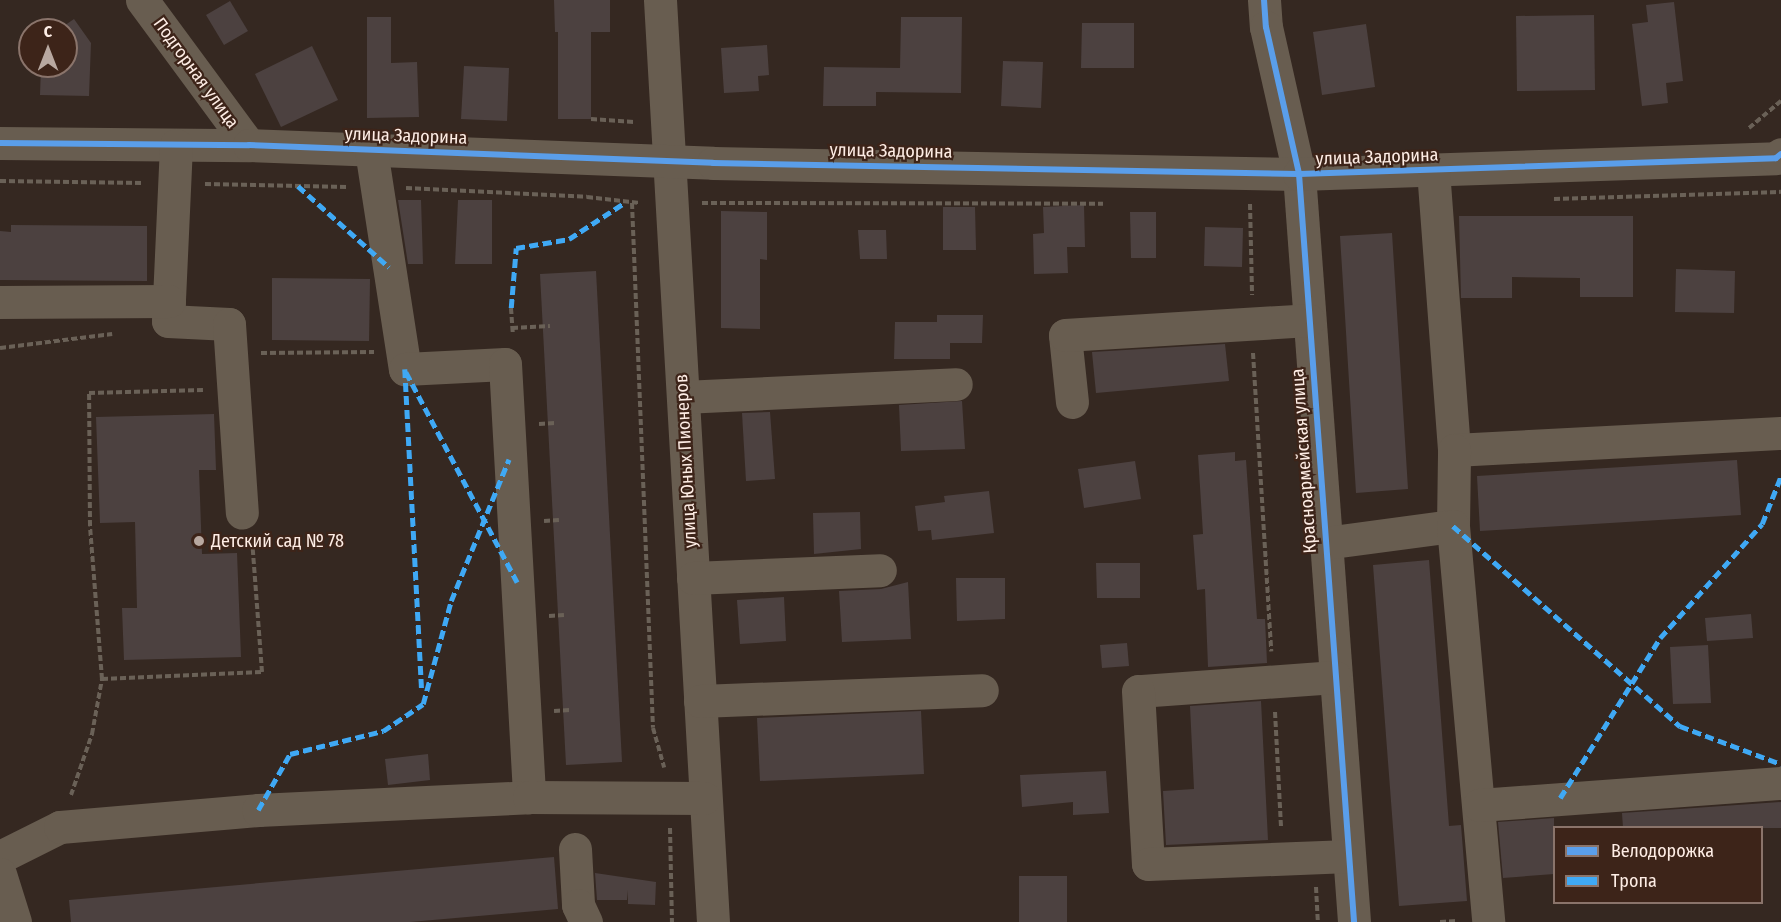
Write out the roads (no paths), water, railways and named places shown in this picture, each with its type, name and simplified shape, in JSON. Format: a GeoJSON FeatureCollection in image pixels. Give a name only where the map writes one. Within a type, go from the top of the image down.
{"type":"FeatureCollection","features":[{"type":"Feature","properties":{"kind":"street","name":"Подгорная улица"},"geometry":{"type":"LineString","coordinates":[[142,0],[249,145]]}},
{"type":"Feature","properties":{"kind":"street","name":"улица Юных Пионеров"},"geometry":{"type":"LineString","coordinates":[[660,0],[704,798],[713,922]]}},
{"type":"Feature","properties":{"kind":"street","name":"Красноармейская улица"},"geometry":{"type":"LineString","coordinates":[[1264,0],[1266,27],[1299,174],[1354,922]]}},
{"type":"Feature","properties":{"kind":"street","name":"улица Задорина"},"geometry":{"type":"LineString","coordinates":[[0,143],[249,145],[669,161],[1299,174],[1779,157]]}},
{"type":"Feature","properties":{"kind":"street"},"geometry":{"type":"LineString","coordinates":[[176,145],[168,321],[229,324],[242,513]]}},
{"type":"Feature","properties":{"kind":"street"},"geometry":{"type":"LineString","coordinates":[[371,150],[405,369],[505,364],[529,797]]}},
{"type":"Feature","properties":{"kind":"street"},"geometry":{"type":"LineString","coordinates":[[1433,170],[1454,450],[1454,526],[1488,922]]}},
{"type":"Feature","properties":{"kind":"street"},"geometry":{"type":"LineString","coordinates":[[0,302],[169,301]]}},
{"type":"Feature","properties":{"kind":"street"},"geometry":{"type":"LineString","coordinates":[[1072,402],[1065,335],[1309,320]]}},
{"type":"Feature","properties":{"kind":"street"},"geometry":{"type":"LineString","coordinates":[[682,397],[956,384]]}},
{"type":"Feature","properties":{"kind":"street"},"geometry":{"type":"LineString","coordinates":[[1454,450],[1781,434]]}},
{"type":"Feature","properties":{"kind":"street"},"geometry":{"type":"LineString","coordinates":[[1325,543],[1454,526]]}},
{"type":"Feature","properties":{"kind":"street"},"geometry":{"type":"LineString","coordinates":[[693,578],[880,570]]}},
{"type":"Feature","properties":{"kind":"street"},"geometry":{"type":"LineString","coordinates":[[1335,677],[1138,691],[1148,864],[1349,856]]}},
{"type":"Feature","properties":{"kind":"street"},"geometry":{"type":"LineString","coordinates":[[700,701],[981,690]]}},
{"type":"Feature","properties":{"kind":"street"},"geometry":{"type":"LineString","coordinates":[[1479,805],[1781,783]]}},
{"type":"Feature","properties":{"kind":"street"},"geometry":{"type":"LineString","coordinates":[[0,857],[60,827],[258,810],[529,797],[704,798]]}},
{"type":"Feature","properties":{"kind":"street"},"geometry":{"type":"LineString","coordinates":[[575,849],[578,905],[586,922]]}},
{"type":"Feature","properties":{"kind":"street"},"geometry":{"type":"LineString","coordinates":[[0,874],[15,922]]}},
{"type":"Feature","properties":{"kind":"place","name":"Детский сад № 78"},"geometry":{"type":"Point","coordinates":[199,541]}}]}
